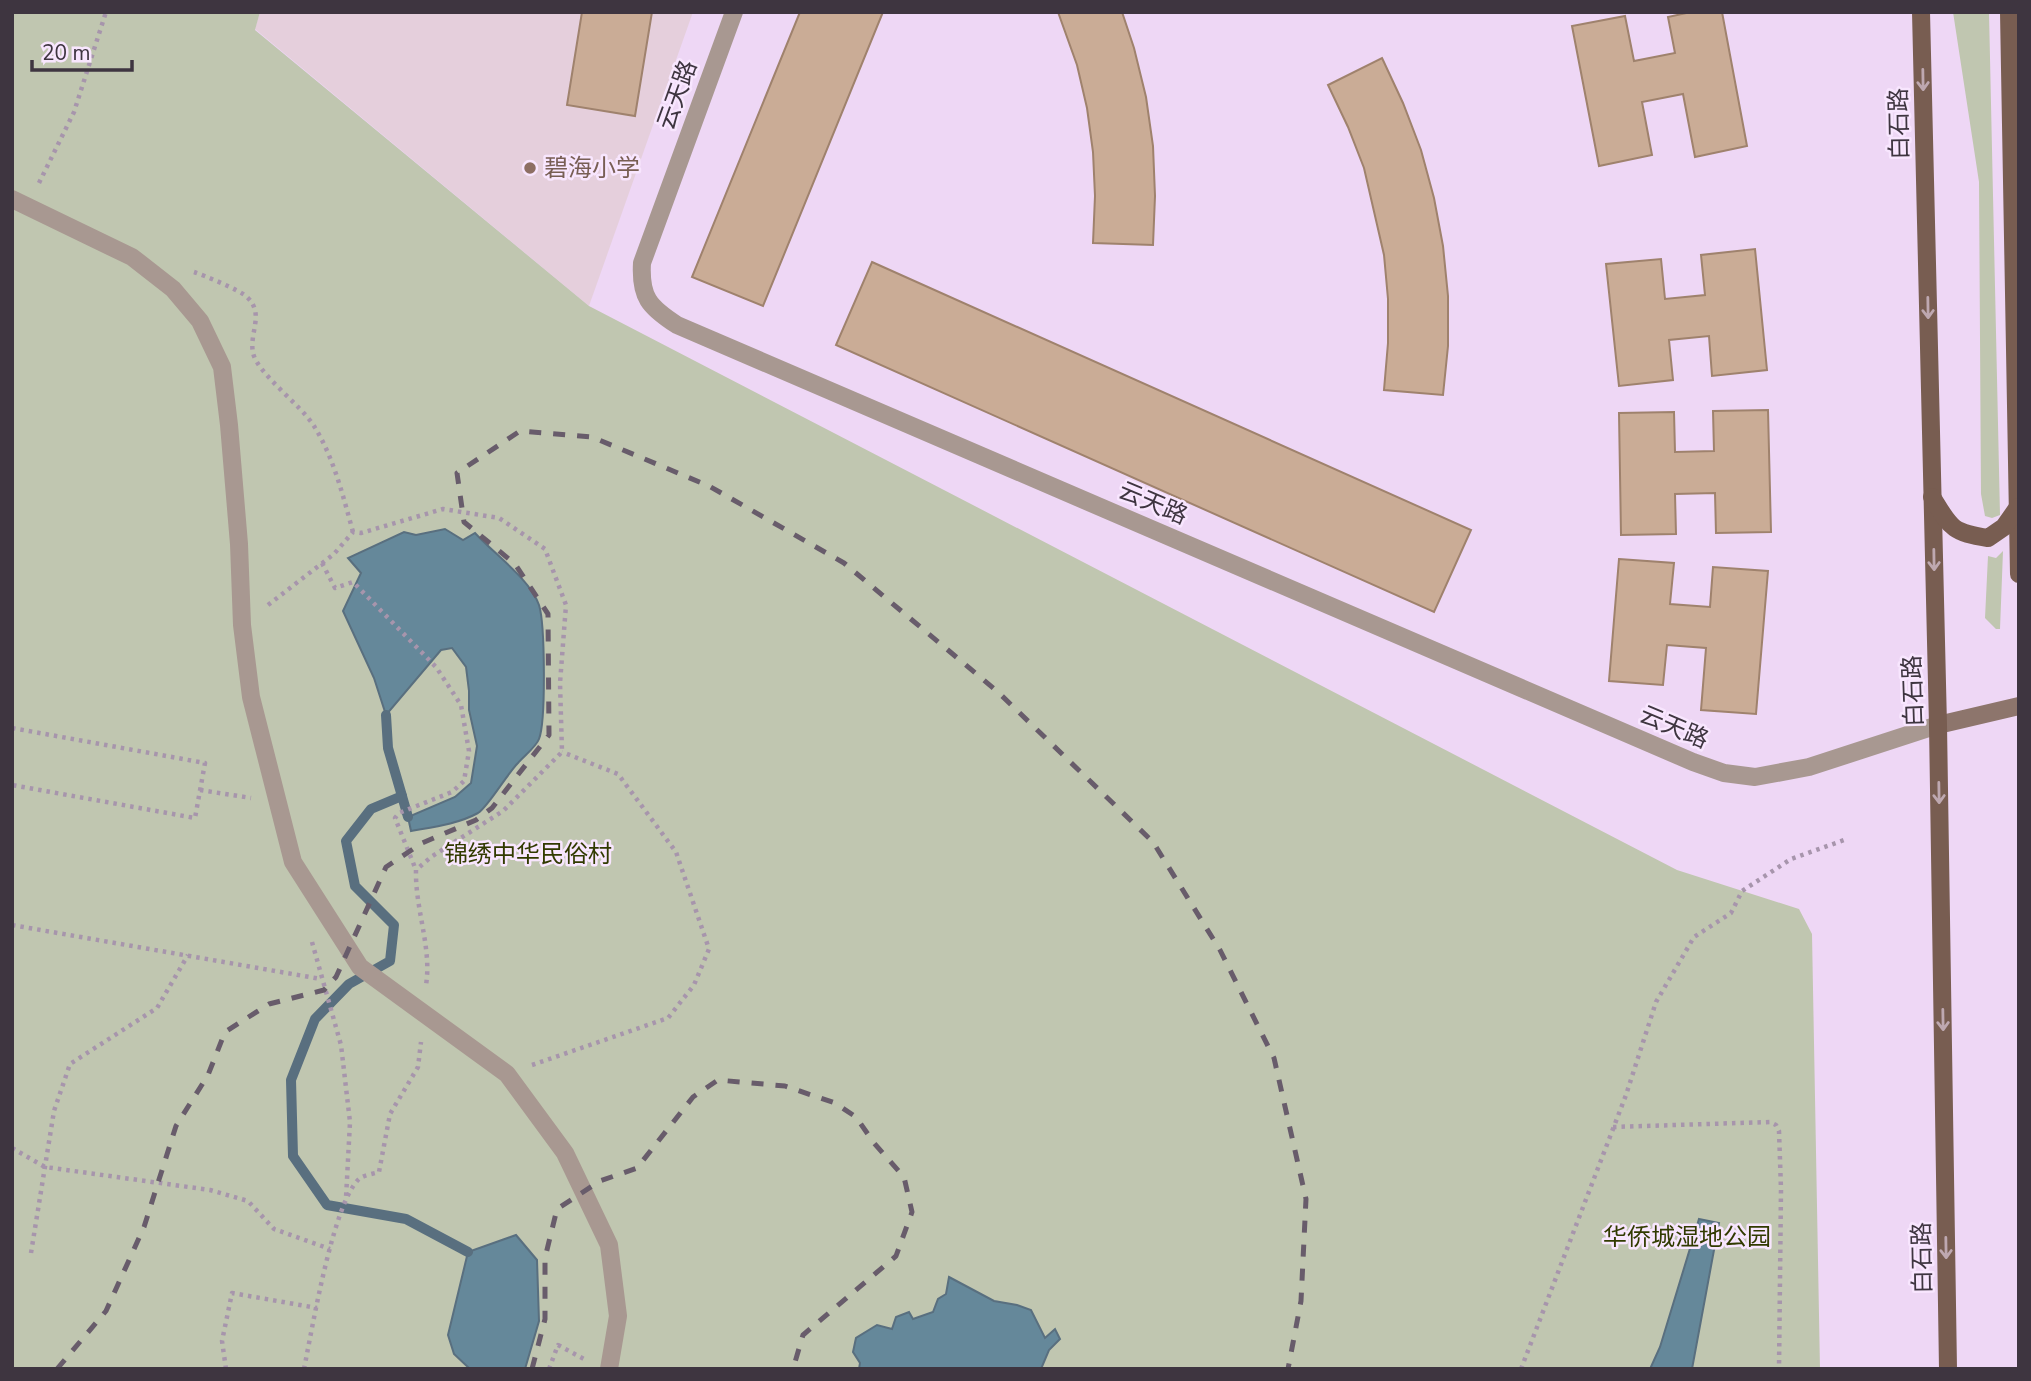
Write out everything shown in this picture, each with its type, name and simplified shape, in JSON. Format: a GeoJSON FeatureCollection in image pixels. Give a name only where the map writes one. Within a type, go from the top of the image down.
{"type":"FeatureCollection","features":[{"type":"Feature","properties":{"kind":"main road","name":"白石路"},"geometry":{"type":"LineString","coordinates":[[1921,12],[1938,725],[1948,1369]]}},
{"type":"Feature","properties":{"kind":"main road"},"geometry":{"type":"LineString","coordinates":[[2010,12],[2019,574]]}},
{"type":"Feature","properties":{"kind":"main road"},"geometry":{"type":"LineString","coordinates":[[1932,497],[1952,528],[1966,535],[1988,538],[2004,527],[2018,506]]}},
{"type":"Feature","properties":{"kind":"street","name":"云天路"},"geometry":{"type":"LineString","coordinates":[[734,12],[642,263],[640,283],[648,303],[677,325],[1724,773],[1755,777],[1809,767],[1938,725]]}},
{"type":"Feature","properties":{"kind":"street"},"geometry":{"type":"LineString","coordinates":[[20,202],[132,257],[173,289],[200,321],[222,367],[239,544],[242,625],[251,697],[293,862],[360,967],[507,1074],[565,1153],[609,1245],[618,1316],[601,1366]]}},
{"type":"Feature","properties":{"kind":"street"},"geometry":{"type":"LineString","coordinates":[[1938,725],[2019,706]]}},
{"type":"Feature","properties":{"kind":"path"},"geometry":{"type":"LineString","coordinates":[[20,202],[74,112],[106,12]]}},
{"type":"Feature","properties":{"kind":"path"},"geometry":{"type":"LineString","coordinates":[[188,271],[246,296],[257,313],[253,353],[268,377],[299,405],[315,427],[331,459],[353,531]]}},
{"type":"Feature","properties":{"kind":"path"},"geometry":{"type":"LineString","coordinates":[[353,531],[361,533],[443,509],[499,518],[545,549],[566,605],[560,683],[562,752],[503,811],[416,870]]}},
{"type":"Feature","properties":{"kind":"path"},"geometry":{"type":"LineString","coordinates":[[242,625],[334,554],[353,531]]}},
{"type":"Feature","properties":{"kind":"path"},"geometry":{"type":"LineString","coordinates":[[304,1369],[330,1249],[346,1200],[360,1178],[379,1172],[390,1114],[418,1067],[429,967],[415,894],[416,870],[395,818],[399,813],[452,792],[464,780],[469,751],[461,705],[436,667],[353,582],[335,588],[322,563]]}},
{"type":"Feature","properties":{"kind":"path"},"geometry":{"type":"LineString","coordinates":[[12,728],[205,762],[195,818],[12,785]]}},
{"type":"Feature","properties":{"kind":"path"},"geometry":{"type":"LineString","coordinates":[[507,1074],[668,1018],[694,985],[709,949],[676,852],[618,774],[562,752]]}},
{"type":"Feature","properties":{"kind":"path"},"geometry":{"type":"LineString","coordinates":[[200,790],[277,803]]}},
{"type":"Feature","properties":{"kind":"path"},"geometry":{"type":"LineString","coordinates":[[1521,1369],[1613,1127],[1656,1002],[1694,937],[1731,913],[1742,891],[1791,859],[1847,839]]}},
{"type":"Feature","properties":{"kind":"path"},"geometry":{"type":"LineString","coordinates":[[12,925],[321,979]]}},
{"type":"Feature","properties":{"kind":"path"},"geometry":{"type":"LineString","coordinates":[[31,1253],[54,1111],[70,1064],[157,1007],[188,956]]}},
{"type":"Feature","properties":{"kind":"path"},"geometry":{"type":"LineString","coordinates":[[326,996],[341,1045],[350,1122],[346,1200]]}},
{"type":"Feature","properties":{"kind":"path"},"geometry":{"type":"LineString","coordinates":[[1613,1127],[1770,1122],[1776,1125],[1779,1131],[1781,1177],[1779,1369]]}},
{"type":"Feature","properties":{"kind":"path"},"geometry":{"type":"LineString","coordinates":[[12,1148],[46,1167],[211,1190],[248,1200],[274,1229],[330,1249]]}},
{"type":"Feature","properties":{"kind":"path"},"geometry":{"type":"LineString","coordinates":[[226,1369],[222,1341],[232,1293],[317,1307]]}},
{"type":"Feature","properties":{"kind":"path"},"geometry":{"type":"LineString","coordinates":[[549,1369],[558,1345],[601,1366]]}},
{"type":"Feature","properties":{"kind":"shaded area","name":"碧海小学"},"geometry":{"type":"Polygon","coordinates":[[[260,12],[693,12],[589,306],[255,29],[260,12]]]}},
{"type":"Feature","properties":{"kind":"green space","name":"锦绣中华民俗村"},"geometry":{"type":"Polygon","coordinates":[[[12,12],[260,12],[255,30],[589,306],[1677,870],[1799,909],[1812,934],[1820,1369],[12,1369],[12,12]]]}},
{"type":"Feature","properties":{"kind":"green space"},"geometry":{"type":"Polygon","coordinates":[[[1953,12],[1989,12],[2000,515],[1992,518],[1985,516],[1981,494],[1979,182],[1953,12]]]}},
{"type":"Feature","properties":{"kind":"green space"},"geometry":{"type":"Polygon","coordinates":[[[2003,551],[2000,629],[1996,629],[1985,618],[1988,556],[1996,558],[2003,551]]]}},
{"type":"Feature","properties":{"kind":"water"},"geometry":{"type":"Polygon","coordinates":[[[445,529],[463,540],[475,533],[520,576],[539,605],[544,672],[541,729],[535,745],[478,813],[454,822],[411,831],[408,817],[455,797],[471,783],[477,746],[469,710],[466,667],[452,648],[441,650],[386,715],[374,678],[343,611],[361,573],[348,558],[404,532],[416,535],[445,529]]]}},
{"type":"Feature","properties":{"kind":"water"},"geometry":{"type":"Polygon","coordinates":[[[1699,1219],[1719,1223],[1692,1369],[1650,1369],[1660,1347],[1699,1219]]]}},
{"type":"Feature","properties":{"kind":"water"},"geometry":{"type":"Polygon","coordinates":[[[516,1235],[537,1260],[539,1321],[525,1369],[470,1369],[454,1354],[448,1335],[468,1252],[516,1235]]]}},
{"type":"Feature","properties":{"kind":"water"},"geometry":{"type":"Polygon","coordinates":[[[949,1277],[994,1301],[1031,1310],[1045,1338],[1055,1329],[1060,1339],[1049,1350],[1041,1369],[859,1369],[860,1363],[853,1352],[856,1338],[877,1325],[892,1329],[896,1317],[909,1312],[913,1319],[933,1312],[938,1299],[946,1294],[949,1277]]]}},
{"type":"Feature","properties":{"kind":"building"},"geometry":{"type":"Polygon","coordinates":[[[582,12],[652,12],[635,116],[567,105],[582,12]]]}},
{"type":"Feature","properties":{"kind":"building"},"geometry":{"type":"Polygon","coordinates":[[[800,12],[883,12],[763,306],[692,277],[800,12]]]}},
{"type":"Feature","properties":{"kind":"building"},"geometry":{"type":"Polygon","coordinates":[[[1058,12],[1122,12],[1146,97],[1153,146],[1153,245],[1093,243],[1095,196],[1087,108],[1077,65],[1058,12]]]}},
{"type":"Feature","properties":{"kind":"building"},"geometry":{"type":"Polygon","coordinates":[[[1691,12],[1722,12],[1747,146],[1695,157],[1683,94],[1642,102],[1652,155],[1599,166],[1572,26],[1625,16],[1634,61],[1675,53],[1668,17],[1691,12]]]}},
{"type":"Feature","properties":{"kind":"building"},"geometry":{"type":"Polygon","coordinates":[[[1382,58],[1421,150],[1443,246],[1448,296],[1448,346],[1443,395],[1384,390],[1388,299],[1384,255],[1364,168],[1328,85],[1382,58]]]}},
{"type":"Feature","properties":{"kind":"building"},"geometry":{"type":"Polygon","coordinates":[[[1755,249],[1767,370],[1712,376],[1709,336],[1669,340],[1673,380],[1619,386],[1606,264],[1661,259],[1665,299],[1705,295],[1701,255],[1755,249]]]}},
{"type":"Feature","properties":{"kind":"building"},"geometry":{"type":"Polygon","coordinates":[[[872,262],[1471,530],[1434,612],[836,345],[872,262]]]}},
{"type":"Feature","properties":{"kind":"building"},"geometry":{"type":"Polygon","coordinates":[[[1768,410],[1771,532],[1716,533],[1715,493],[1675,494],[1676,534],[1621,535],[1619,413],[1674,412],[1675,452],[1714,451],[1713,411],[1768,410]]]}},
{"type":"Feature","properties":{"kind":"building"},"geometry":{"type":"Polygon","coordinates":[[[1619,559],[1674,563],[1670,604],[1710,607],[1713,567],[1768,571],[1756,714],[1701,710],[1706,648],[1667,645],[1663,685],[1609,681],[1619,559]]]}},
{"type":"Feature","properties":{"kind":"waterway"},"geometry":{"type":"LineString","coordinates":[[386,715],[388,748],[402,796]]}},
{"type":"Feature","properties":{"kind":"waterway"},"geometry":{"type":"LineString","coordinates":[[408,817],[402,796],[371,809],[346,841],[355,886],[394,925],[390,961],[349,984],[315,1019],[291,1080],[293,1156],[327,1205],[406,1219],[468,1252]]}},
{"type":"Feature","properties":{"kind":"railway"},"geometry":{"type":"LineString","coordinates":[[57,1369],[106,1311],[144,1227],[176,1126],[208,1075],[225,1032],[269,1004],[324,990],[336,977],[386,867],[422,843],[476,820],[492,808],[549,735],[548,614],[515,564],[464,522],[457,473],[520,431],[592,437],[709,486],[844,563],[998,692],[1153,842],[1220,950],[1274,1058],[1306,1199],[1301,1301],[1288,1369]]}},
{"type":"Feature","properties":{"kind":"railway"},"geometry":{"type":"LineString","coordinates":[[532,1369],[545,1319],[545,1258],[557,1209],[600,1181],[637,1168],[693,1097],[718,1080],[785,1086],[835,1103],[856,1117],[874,1143],[904,1177],[912,1212],[896,1256],[803,1335],[793,1369]]}},
{"type":"Feature","properties":{"kind":"place","name":"碧海小学"},"geometry":{"type":"Point","coordinates":[530,168]}},
{"type":"Feature","properties":{"kind":"park label","name":"华侨城湿地公园"},"geometry":{"type":"Point","coordinates":[1687,1237]}}]}
